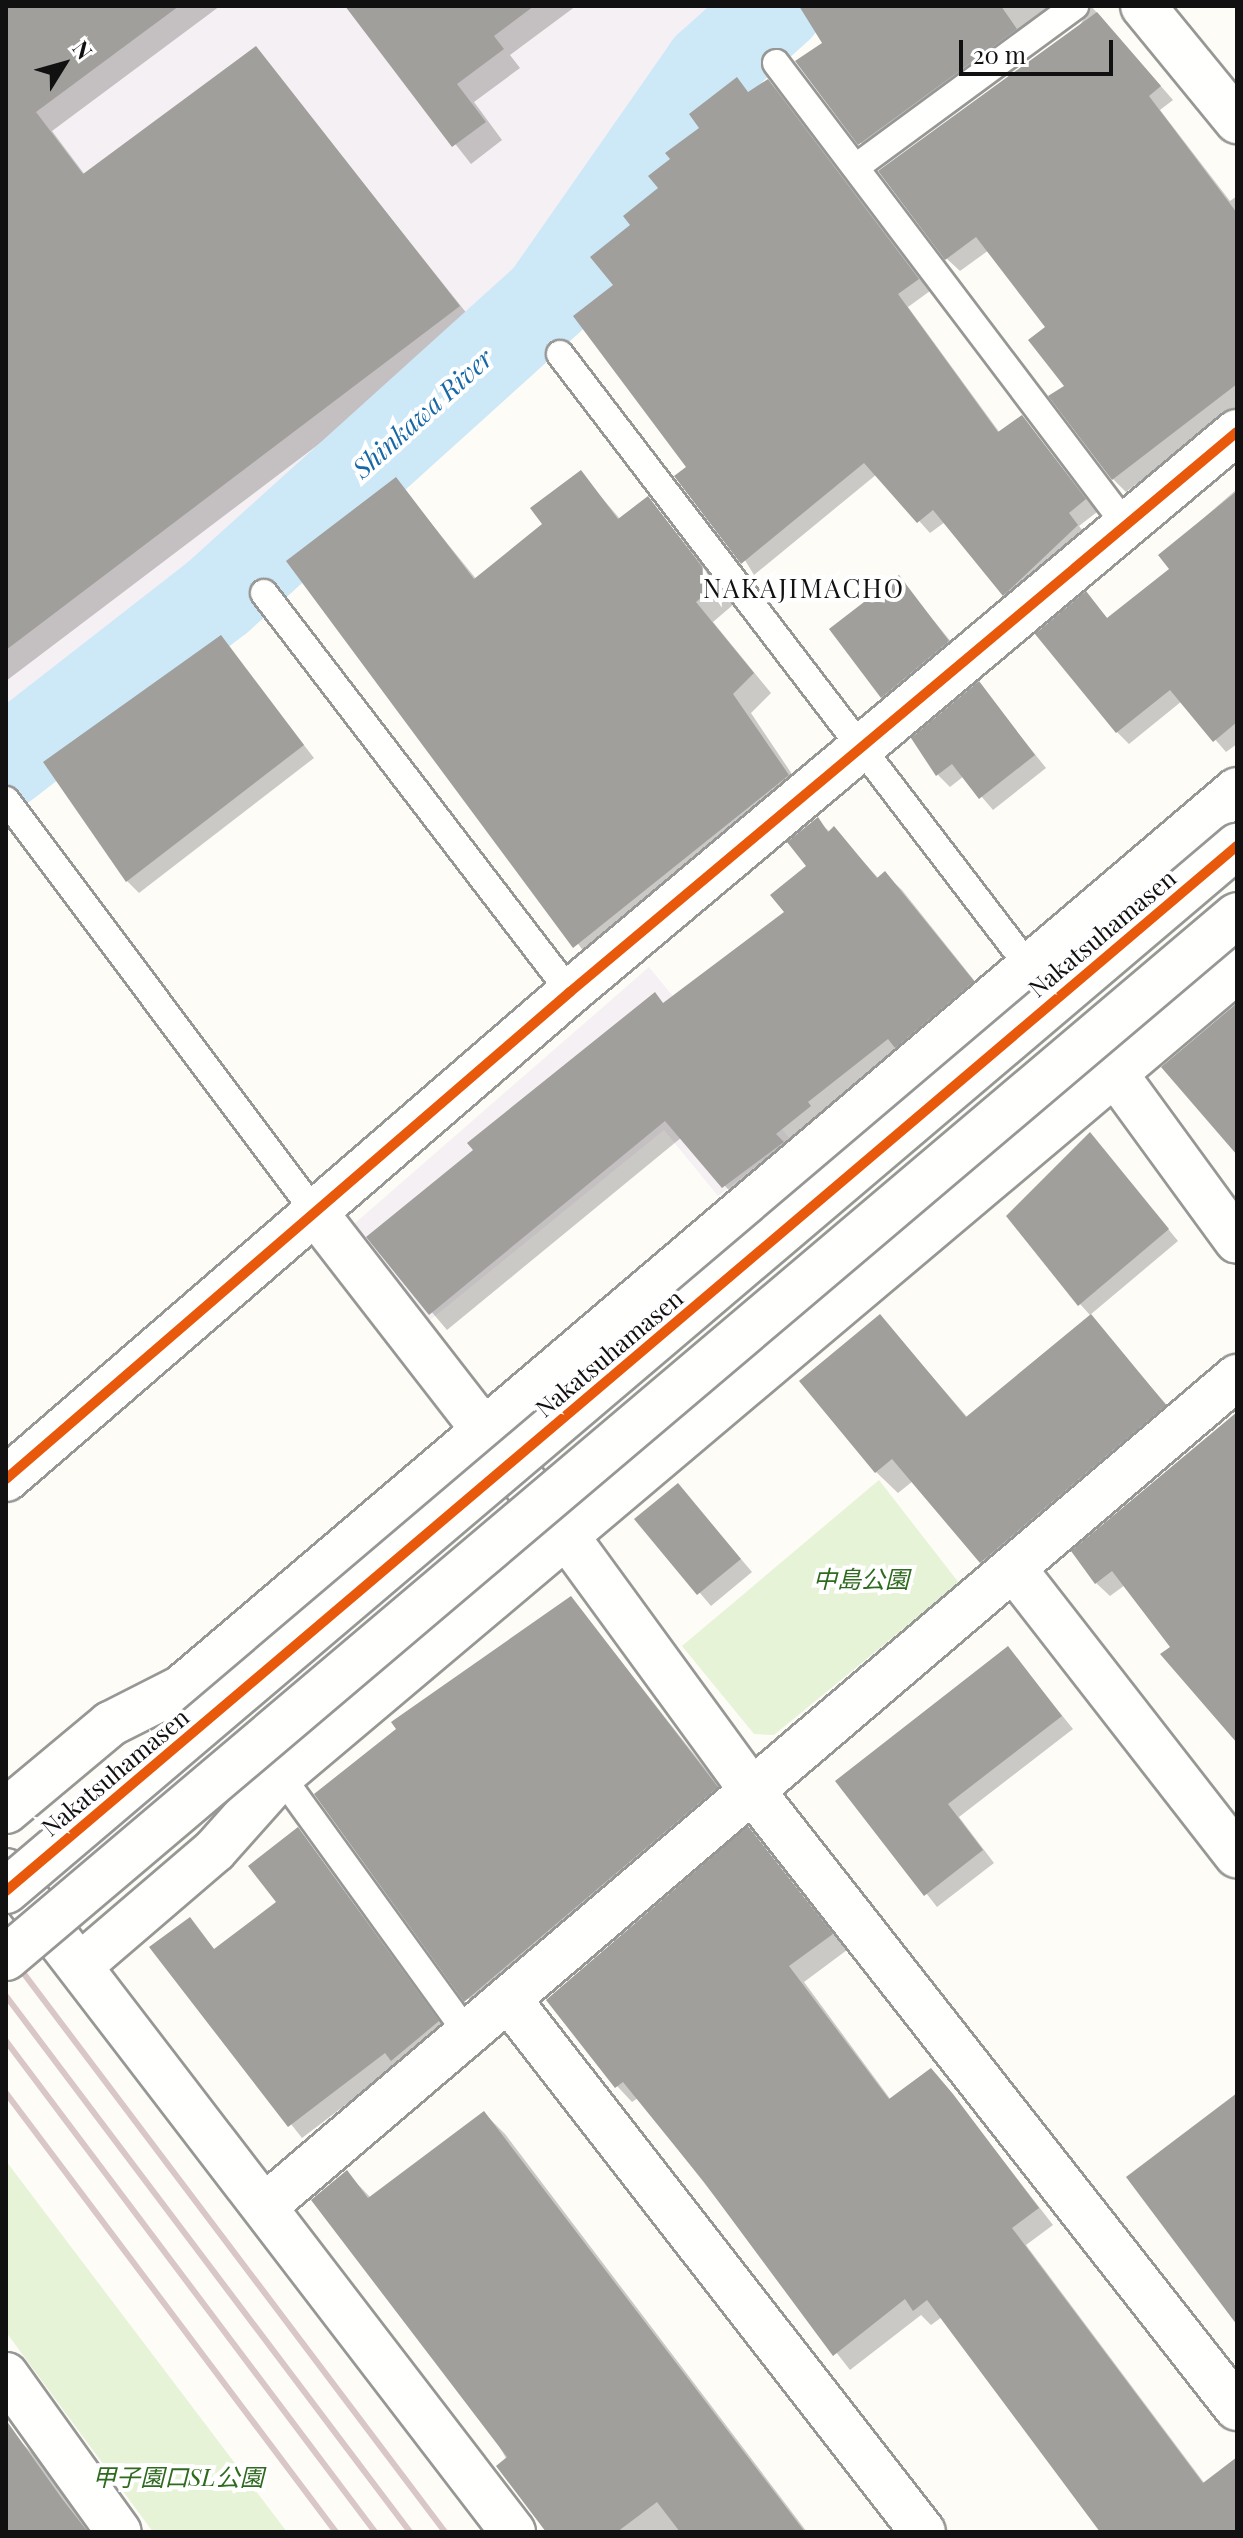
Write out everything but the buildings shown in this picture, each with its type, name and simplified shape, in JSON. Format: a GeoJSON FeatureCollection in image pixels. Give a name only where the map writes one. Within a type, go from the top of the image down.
{"type":"FeatureCollection","features":[{"type":"Feature","properties":{"kind":"street"},"geometry":{"type":"LineString","coordinates":[[1143,6],[1237,121]]}},
{"type":"Feature","properties":{"kind":"street"},"geometry":{"type":"LineString","coordinates":[[6,1479],[570,992],[1237,432]]}},
{"type":"Feature","properties":{"kind":"street"},"geometry":{"type":"LineString","coordinates":[[6,1811],[110,1724],[181,1688],[1237,790]]}},
{"type":"Feature","properties":{"kind":"street","name":"Nakatsuhamasen"},"geometry":{"type":"LineString","coordinates":[[6,1891],[1237,846]]}},
{"type":"Feature","properties":{"kind":"street"},"geometry":{"type":"LineString","coordinates":[[6,1958],[1237,915]]}},
{"type":"Feature","properties":{"kind":"street"},"geometry":{"type":"LineString","coordinates":[[82,1964],[215,1850],[281,1776],[1237,970]]}},
{"type":"Feature","properties":{"kind":"street"},"geometry":{"type":"LineString","coordinates":[[1116,1075],[1237,1241]]}},
{"type":"Feature","properties":{"kind":"street"},"geometry":{"type":"LineString","coordinates":[[314,1211],[482,1432],[567,1537],[754,1793],[1237,2408]]}},
{"type":"Feature","properties":{"kind":"street"},"geometry":{"type":"LineString","coordinates":[[265,2206],[754,1793],[1237,1377]]}},
{"type":"Feature","properties":{"kind":"street"},"geometry":{"type":"LineString","coordinates":[[1014,1569],[1237,1855]]}},
{"type":"Feature","properties":{"kind":"street"},"geometry":{"type":"LineString","coordinates":[[6,1871],[82,1964],[513,2532]]}},
{"type":"Feature","properties":{"kind":"street"},"geometry":{"type":"LineString","coordinates":[[509,2000],[923,2532]]}},
{"type":"Feature","properties":{"kind":"street"},"geometry":{"type":"LineString","coordinates":[[13,2398],[119,2532]]}},
{"type":"Feature","properties":{"kind":"lane"},"geometry":{"type":"LineString","coordinates":[[856,167],[1075,6]]}},
{"type":"Feature","properties":{"kind":"lane"},"geometry":{"type":"LineString","coordinates":[[776,63],[1125,524]]}},
{"type":"Feature","properties":{"kind":"lane"},"geometry":{"type":"LineString","coordinates":[[560,354],[1030,968]]}},
{"type":"Feature","properties":{"kind":"lane"},"geometry":{"type":"LineString","coordinates":[[264,593],[570,992]]}},
{"type":"Feature","properties":{"kind":"lane"},"geometry":{"type":"LineString","coordinates":[[6,800],[314,1211]]}},
{"type":"Feature","properties":{"kind":"lane"},"geometry":{"type":"LineString","coordinates":[[281,1776],[468,2034]]}},
{"type":"Feature","properties":{"kind":"shaded area"},"geometry":{"type":"Polygon","coordinates":[[[6,6],[755,6],[699,59],[536,291],[213,577],[6,739],[6,6]]]}},
{"type":"Feature","properties":{"kind":"shaded area"},"geometry":{"type":"Polygon","coordinates":[[[649,967],[790,1139],[718,1196],[664,1130],[429,1321],[354,1224],[649,967]]]}},
{"type":"Feature","properties":{"kind":"green space","name":"中島公園"},"geometry":{"type":"Polygon","coordinates":[[[879,1480],[959,1583],[774,1735],[754,1734],[682,1646],[879,1480]]]}},
{"type":"Feature","properties":{"kind":"green space","name":"甲子園口SL公園"},"geometry":{"type":"Polygon","coordinates":[[[6,2161],[287,2532],[153,2532],[6,2332],[6,2161]]]}},
{"type":"Feature","properties":{"kind":"waterway","name":"Shinkawa River"},"geometry":{"type":"LineString","coordinates":[[6,762],[218,597],[548,299],[709,68],[778,6]]}},
{"type":"Feature","properties":{"kind":"railway"},"geometry":{"type":"LineString","coordinates":[[6,1950],[445,2532]]}},
{"type":"Feature","properties":{"kind":"railway"},"geometry":{"type":"LineString","coordinates":[[6,1996],[410,2532]]}},
{"type":"Feature","properties":{"kind":"railway"},"geometry":{"type":"LineString","coordinates":[[6,2041],[375,2532]]}},
{"type":"Feature","properties":{"kind":"railway"},"geometry":{"type":"LineString","coordinates":[[6,2093],[336,2532]]}},
{"type":"Feature","properties":{"kind":"cycle path"},"geometry":{"type":"LineString","coordinates":[[6,1479],[570,992],[1237,432]]}},
{"type":"Feature","properties":{"kind":"cycle path"},"geometry":{"type":"LineString","coordinates":[[6,1891],[1237,846]]}},
{"type":"Feature","properties":{"kind":"district","name":"NAKAJIMACHO"},"geometry":{"type":"Point","coordinates":[804,588]}}]}
